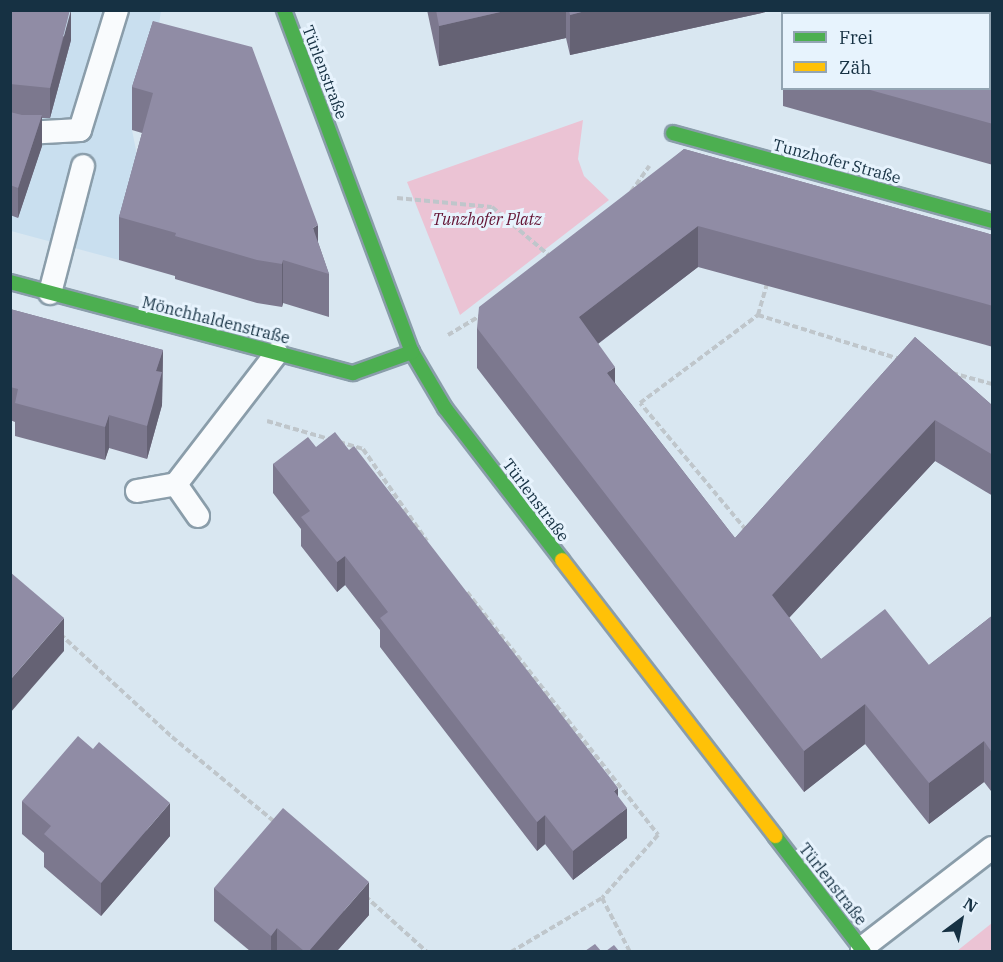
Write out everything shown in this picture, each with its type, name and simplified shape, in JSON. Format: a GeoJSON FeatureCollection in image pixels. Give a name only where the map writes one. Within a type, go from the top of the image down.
{"type":"FeatureCollection","features":[{"type":"Feature","properties":{"kind":"street","name":"Türlenstraße"},"geometry":{"type":"LineString","coordinates":[[284,10],[412,352],[445,408],[863,950]]}},
{"type":"Feature","properties":{"kind":"street","name":"Tunzhofer Straße"},"geometry":{"type":"LineString","coordinates":[[673,133],[993,220]]}},
{"type":"Feature","properties":{"kind":"street","name":"Mönchhaldenstraße"},"geometry":{"type":"LineString","coordinates":[[10,282],[353,373],[412,352]]}},
{"type":"Feature","properties":{"kind":"lane"},"geometry":{"type":"LineString","coordinates":[[10,129],[26,133],[80,130],[117,10]]}},
{"type":"Feature","properties":{"kind":"lane"},"geometry":{"type":"LineString","coordinates":[[50,293],[83,166]]}},
{"type":"Feature","properties":{"kind":"lane"},"geometry":{"type":"LineString","coordinates":[[137,491],[176,484],[277,353]]}},
{"type":"Feature","properties":{"kind":"lane"},"geometry":{"type":"LineString","coordinates":[[176,484],[198,516]]}},
{"type":"Feature","properties":{"kind":"lane"},"geometry":{"type":"LineString","coordinates":[[863,950],[993,848]]}},
{"type":"Feature","properties":{"kind":"path"},"geometry":{"type":"LineString","coordinates":[[627,197],[673,133]]}},
{"type":"Feature","properties":{"kind":"path"},"geometry":{"type":"LineString","coordinates":[[353,194],[492,207],[556,261],[547,268]]}},
{"type":"Feature","properties":{"kind":"path"},"geometry":{"type":"LineString","coordinates":[[630,410],[758,315],[771,270]]}},
{"type":"Feature","properties":{"kind":"path"},"geometry":{"type":"LineString","coordinates":[[412,352],[462,329],[490,309]]}},
{"type":"Feature","properties":{"kind":"path"},"geometry":{"type":"LineString","coordinates":[[758,315],[905,361],[898,369]]}},
{"type":"Feature","properties":{"kind":"path"},"geometry":{"type":"LineString","coordinates":[[948,372],[993,384]]}},
{"type":"Feature","properties":{"kind":"path"},"geometry":{"type":"LineString","coordinates":[[640,403],[749,534],[757,526]]}},
{"type":"Feature","properties":{"kind":"path"},"geometry":{"type":"LineString","coordinates":[[232,411],[363,449],[433,549]]}},
{"type":"Feature","properties":{"kind":"path"},"geometry":{"type":"LineString","coordinates":[[462,586],[658,835],[602,898],[511,951]]}},
{"type":"Feature","properties":{"kind":"path"},"geometry":{"type":"LineString","coordinates":[[53,628],[172,737],[279,825]]}},
{"type":"Feature","properties":{"kind":"path"},"geometry":{"type":"LineString","coordinates":[[359,891],[427,951]]}},
{"type":"Feature","properties":{"kind":"path"},"geometry":{"type":"LineString","coordinates":[[602,898],[630,951]]}},
{"type":"Feature","properties":{"kind":"shaded area"},"geometry":{"type":"Polygon","coordinates":[[[10,11],[161,11],[153,64],[132,130],[141,175],[119,260],[11,231],[10,11]]]}},
{"type":"Feature","properties":{"kind":"green space","name":"Tunzhofer Platz"},"geometry":{"type":"Polygon","coordinates":[[[583,120],[578,159],[584,176],[609,200],[460,315],[407,182],[583,120]]]}},
{"type":"Feature","properties":{"kind":"green space"},"geometry":{"type":"Polygon","coordinates":[[[992,923],[992,951],[957,951],[992,923]]]}},
{"type":"Feature","properties":{"kind":"building"},"geometry":{"type":"Polygon","coordinates":[[[10,10],[70,10],[50,88],[10,84],[10,10]]]}},
{"type":"Feature","properties":{"kind":"building"},"geometry":{"type":"Polygon","coordinates":[[[436,10],[509,10],[439,26],[436,10]]]}},
{"type":"Feature","properties":{"kind":"building"},"geometry":{"type":"Polygon","coordinates":[[[569,10],[589,10],[570,15],[569,10]]]}},
{"type":"Feature","properties":{"kind":"building"},"geometry":{"type":"Polygon","coordinates":[[[785,10],[993,10],[993,124],[870,90],[991,90],[991,12],[784,12],[785,10]]]}},
{"type":"Feature","properties":{"kind":"building"},"geometry":{"type":"Polygon","coordinates":[[[153,21],[252,47],[318,225],[313,228],[329,274],[283,260],[282,264],[257,260],[119,217],[153,93],[132,87],[153,21]]]}},
{"type":"Feature","properties":{"kind":"building"},"geometry":{"type":"Polygon","coordinates":[[[10,112],[22,115],[42,115],[18,188],[10,185],[10,112]]]}},
{"type":"Feature","properties":{"kind":"building"},"geometry":{"type":"Polygon","coordinates":[[[684,149],[993,235],[993,306],[698,226],[579,317],[615,367],[607,373],[735,538],[915,337],[993,406],[993,455],[935,420],[772,595],[821,659],[885,609],[929,665],[993,615],[993,750],[991,751],[984,741],[929,783],[865,704],[804,751],[477,328],[479,307],[684,149]]]}},
{"type":"Feature","properties":{"kind":"building"},"geometry":{"type":"Polygon","coordinates":[[[10,309],[163,350],[156,371],[162,372],[147,426],[109,415],[105,427],[15,403],[18,389],[10,387],[10,309]]]}},
{"type":"Feature","properties":{"kind":"building"},"geometry":{"type":"Polygon","coordinates":[[[335,432],[349,450],[354,446],[618,788],[614,791],[627,808],[573,851],[545,815],[537,822],[380,618],[388,612],[345,556],[337,562],[301,517],[310,511],[273,464],[308,437],[316,447],[335,432]]]}},
{"type":"Feature","properties":{"kind":"building"},"geometry":{"type":"Polygon","coordinates":[[[10,572],[64,618],[10,680],[10,572]]]}},
{"type":"Feature","properties":{"kind":"building"},"geometry":{"type":"Polygon","coordinates":[[[78,736],[93,749],[99,742],[170,803],[101,883],[44,834],[51,826],[22,801],[78,736]]]}},
{"type":"Feature","properties":{"kind":"building"},"geometry":{"type":"Polygon","coordinates":[[[283,808],[369,882],[309,951],[304,951],[277,928],[271,936],[214,888],[283,808]]]}},
{"type":"Feature","properties":{"kind":"building"},"geometry":{"type":"Polygon","coordinates":[[[595,944],[601,951],[585,951],[595,944]]]}},
{"type":"Feature","properties":{"kind":"building"},"geometry":{"type":"Polygon","coordinates":[[[614,945],[619,951],[606,951],[614,945]]]}},
{"type":"Feature","properties":{"kind":"traffic: fast"},"geometry":{"type":"LineString","coordinates":[[284,10],[412,352],[445,408],[562,560]]}},
{"type":"Feature","properties":{"kind":"traffic: fast"},"geometry":{"type":"LineString","coordinates":[[673,133],[992,221]]}},
{"type":"Feature","properties":{"kind":"traffic: fast"},"geometry":{"type":"LineString","coordinates":[[10,282],[353,373],[412,352]]}},
{"type":"Feature","properties":{"kind":"traffic: fast"},"geometry":{"type":"LineString","coordinates":[[775,836],[864,952]]}},
{"type":"Feature","properties":{"kind":"traffic: slow"},"geometry":{"type":"LineString","coordinates":[[562,560],[775,836]]}}]}
